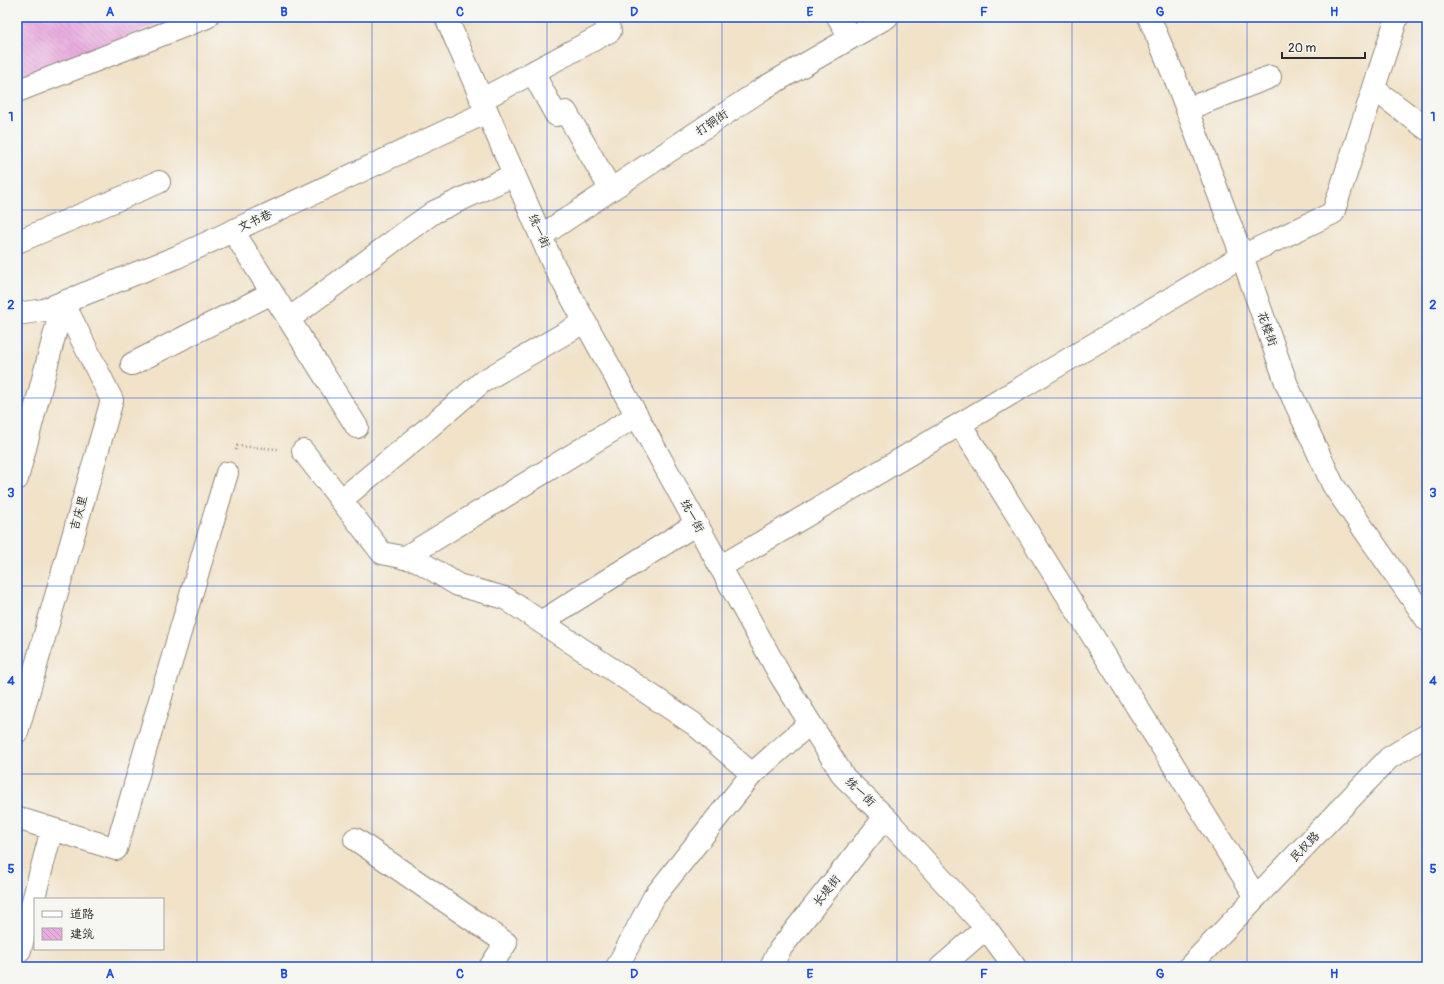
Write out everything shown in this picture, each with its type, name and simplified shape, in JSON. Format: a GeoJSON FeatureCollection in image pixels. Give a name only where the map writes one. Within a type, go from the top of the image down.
{"type":"FeatureCollection","features":[{"type":"Feature","properties":{"kind":"street"},"geometry":{"type":"LineString","coordinates":[[17,91],[207,17]]}},
{"type":"Feature","properties":{"kind":"street","name":"统一街"},"geometry":{"type":"LineString","coordinates":[[446,17],[553,264],[780,675],[844,777],[885,817],[986,928],[1015,967]]}},
{"type":"Feature","properties":{"kind":"street","name":"文书巷"},"geometry":{"type":"LineString","coordinates":[[17,314],[44,310],[177,257],[233,231],[484,106],[533,73],[610,31],[604,17]]}},
{"type":"Feature","properties":{"kind":"street"},"geometry":{"type":"LineString","coordinates":[[838,17],[851,38]]}},
{"type":"Feature","properties":{"kind":"street","name":"打铜街"},"geometry":{"type":"LineString","coordinates":[[541,236],[764,88],[887,17]]}},
{"type":"Feature","properties":{"kind":"street","name":"花楼街"},"geometry":{"type":"LineString","coordinates":[[1150,17],[1187,109],[1242,256],[1287,385],[1333,485],[1427,620]]}},
{"type":"Feature","properties":{"kind":"street"},"geometry":{"type":"LineString","coordinates":[[720,567],[1242,256],[1333,213],[1398,17]]}},
{"type":"Feature","properties":{"kind":"street"},"geometry":{"type":"LineString","coordinates":[[533,73],[556,115],[566,112],[612,190]]}},
{"type":"Feature","properties":{"kind":"street"},"geometry":{"type":"LineString","coordinates":[[1187,109],[1270,77]]}},
{"type":"Feature","properties":{"kind":"street"},"geometry":{"type":"LineString","coordinates":[[1374,89],[1427,129]]}},
{"type":"Feature","properties":{"kind":"street"},"geometry":{"type":"LineString","coordinates":[[289,319],[434,212],[514,175]]}},
{"type":"Feature","properties":{"kind":"street"},"geometry":{"type":"LineString","coordinates":[[17,242],[159,182]]}},
{"type":"Feature","properties":{"kind":"street"},"geometry":{"type":"LineString","coordinates":[[233,231],[357,427]]}},
{"type":"Feature","properties":{"kind":"street"},"geometry":{"type":"LineString","coordinates":[[132,364],[272,293]]}},
{"type":"Feature","properties":{"kind":"street"},"geometry":{"type":"LineString","coordinates":[[17,479],[63,302]]}},
{"type":"Feature","properties":{"kind":"street","name":"吉庆里"},"geometry":{"type":"LineString","coordinates":[[17,732],[112,400],[63,302]]}},
{"type":"Feature","properties":{"kind":"street"},"geometry":{"type":"LineString","coordinates":[[341,500],[482,382],[584,322]]}},
{"type":"Feature","properties":{"kind":"street"},"geometry":{"type":"LineString","coordinates":[[404,558],[636,416]]}},
{"type":"Feature","properties":{"kind":"street"},"geometry":{"type":"LineString","coordinates":[[960,424],[1256,897]]}},
{"type":"Feature","properties":{"kind":"street"},"geometry":{"type":"LineString","coordinates":[[303,452],[382,553],[417,560],[458,585],[505,598],[694,724],[752,774]]}},
{"type":"Feature","properties":{"kind":"street"},"geometry":{"type":"LineString","coordinates":[[17,818],[116,849],[227,473]]}},
{"type":"Feature","properties":{"kind":"street"},"geometry":{"type":"LineString","coordinates":[[541,622],[696,524]]}},
{"type":"Feature","properties":{"kind":"street"},"geometry":{"type":"LineString","coordinates":[[617,967],[654,897],[752,774],[810,723]]}},
{"type":"Feature","properties":{"kind":"street","name":"民权路"},"geometry":{"type":"LineString","coordinates":[[1189,967],[1389,758],[1427,735]]}},
{"type":"Feature","properties":{"kind":"street","name":"长堤街"},"geometry":{"type":"LineString","coordinates":[[771,967],[780,950],[885,817]]}},
{"type":"Feature","properties":{"kind":"street"},"geometry":{"type":"LineString","coordinates":[[20,950],[52,829]]}},
{"type":"Feature","properties":{"kind":"street"},"geometry":{"type":"LineString","coordinates":[[355,839],[506,943],[490,967]]}},
{"type":"Feature","properties":{"kind":"street"},"geometry":{"type":"LineString","coordinates":[[941,967],[986,928]]}},
{"type":"Feature","properties":{"kind":"building"},"geometry":{"type":"Polygon","coordinates":[[[17,17],[173,17],[17,84],[17,17]]]}}]}
